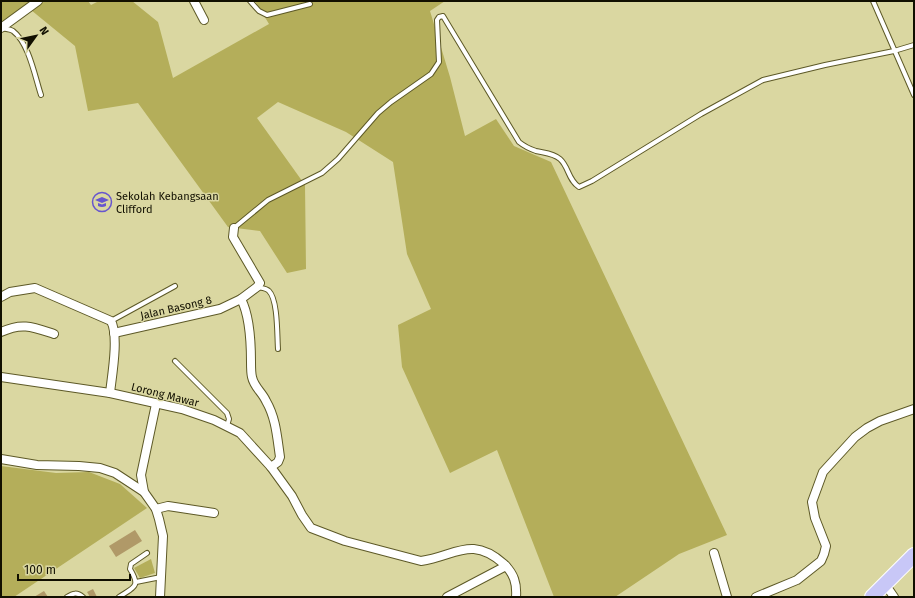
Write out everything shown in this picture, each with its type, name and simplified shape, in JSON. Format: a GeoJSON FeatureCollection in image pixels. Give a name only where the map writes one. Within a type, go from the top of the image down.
{"type":"FeatureCollection","features":[{"type":"Feature","properties":{"kind":"highway"},"geometry":{"type":"LineString","coordinates":[[872,597],[914,555]]}},
{"type":"Feature","properties":{"kind":"street"},"geometry":{"type":"LineString","coordinates":[[1,28],[38,1]]}},
{"type":"Feature","properties":{"kind":"street"},"geometry":{"type":"LineString","coordinates":[[194,1],[204,20]]}},
{"type":"Feature","properties":{"kind":"street"},"geometry":{"type":"LineString","coordinates":[[234,228],[233,237],[260,283],[257,287]]}},
{"type":"Feature","properties":{"kind":"street","name":"Jalan Basong 8"},"geometry":{"type":"LineString","coordinates":[[114,333],[220,310],[241,299],[257,287]]}},
{"type":"Feature","properties":{"kind":"street"},"geometry":{"type":"LineString","coordinates":[[1,297],[10,292],[35,288],[111,321],[114,333],[114,355],[110,393]]}},
{"type":"Feature","properties":{"kind":"street"},"geometry":{"type":"LineString","coordinates":[[241,299],[245,305],[247,317],[253,384],[266,400],[275,421],[280,457],[278,462],[271,466]]}},
{"type":"Feature","properties":{"kind":"street"},"geometry":{"type":"LineString","coordinates":[[1,332],[9,328],[31,326],[54,334]]}},
{"type":"Feature","properties":{"kind":"street","name":"Lorong Mawar"},"geometry":{"type":"LineString","coordinates":[[1,377],[110,393],[182,410],[214,420],[240,433],[271,466],[292,496],[310,528],[344,541],[421,561],[432,560],[456,551],[472,548],[494,556],[506,566]]}},
{"type":"Feature","properties":{"kind":"street"},"geometry":{"type":"LineString","coordinates":[[144,492],[141,475],[156,404]]}},
{"type":"Feature","properties":{"kind":"street"},"geometry":{"type":"LineString","coordinates":[[756,597],[797,580],[821,561],[826,546],[815,518],[812,502],[823,472],[855,437],[867,428],[880,421],[914,409]]}},
{"type":"Feature","properties":{"kind":"street"},"geometry":{"type":"LineString","coordinates":[[1,459],[37,465],[100,468],[115,473],[144,492],[156,509],[162,536],[160,597]]}},
{"type":"Feature","properties":{"kind":"street"},"geometry":{"type":"LineString","coordinates":[[156,509],[168,506],[214,513]]}},
{"type":"Feature","properties":{"kind":"street"},"geometry":{"type":"LineString","coordinates":[[714,553],[727,597]]}},
{"type":"Feature","properties":{"kind":"street"},"geometry":{"type":"LineString","coordinates":[[448,597],[506,566],[511,571],[515,580],[517,590],[516,597]]}},
{"type":"Feature","properties":{"kind":"street"},"geometry":{"type":"LineString","coordinates":[[885,584],[894,597]]}},
{"type":"Feature","properties":{"kind":"lane"},"geometry":{"type":"LineString","coordinates":[[250,1],[259,11],[267,15],[310,4]]}},
{"type":"Feature","properties":{"kind":"lane"},"geometry":{"type":"LineString","coordinates":[[873,1],[914,95]]}},
{"type":"Feature","properties":{"kind":"lane"},"geometry":{"type":"LineString","coordinates":[[234,228],[268,200],[322,173],[338,159],[378,113],[391,102],[432,74],[439,62],[437,20],[439,16],[443,16],[519,142],[525,147],[535,151],[558,157],[567,167],[574,184],[578,187],[592,181],[701,114],[762,80],[894,51],[914,45]]}},
{"type":"Feature","properties":{"kind":"lane"},"geometry":{"type":"LineString","coordinates":[[1,28],[12,30],[18,35],[24,45],[41,95]]}},
{"type":"Feature","properties":{"kind":"lane"},"geometry":{"type":"LineString","coordinates":[[111,321],[175,286]]}},
{"type":"Feature","properties":{"kind":"lane"},"geometry":{"type":"LineString","coordinates":[[257,287],[264,288],[273,296],[278,348]]}},
{"type":"Feature","properties":{"kind":"lane"},"geometry":{"type":"LineString","coordinates":[[175,361],[225,410],[229,419],[227,426]]}},
{"type":"Feature","properties":{"kind":"lane"},"geometry":{"type":"LineString","coordinates":[[119,597],[134,586],[136,582],[136,578],[130,569],[131,564],[147,553]]}},
{"type":"Feature","properties":{"kind":"lane"},"geometry":{"type":"LineString","coordinates":[[136,582],[161,577]]}},
{"type":"Feature","properties":{"kind":"lane"},"geometry":{"type":"LineString","coordinates":[[67,597],[74,593],[83,597]]}},
{"type":"Feature","properties":{"kind":"shaded area"},"geometry":{"type":"Polygon","coordinates":[[[1,1],[32,1],[2,21],[1,1]]]}},
{"type":"Feature","properties":{"kind":"shaded area"},"geometry":{"type":"Polygon","coordinates":[[[45,1],[88,1],[91,5],[99,1],[132,1],[158,22],[173,78],[269,24],[255,1],[445,1],[430,11],[450,77],[465,136],[496,119],[514,146],[551,162],[727,535],[679,554],[615,597],[554,597],[497,450],[450,473],[402,367],[398,325],[431,309],[407,254],[393,162],[346,132],[278,102],[257,118],[305,185],[306,269],[287,273],[260,231],[228,227],[138,103],[88,111],[75,46],[31,10],[45,1]]]}},
{"type":"Feature","properties":{"kind":"shaded area"},"geometry":{"type":"Polygon","coordinates":[[[1,466],[56,473],[89,472],[120,484],[147,508],[14,597],[1,597],[1,466]]]}},
{"type":"Feature","properties":{"kind":"shaded area"},"geometry":{"type":"Polygon","coordinates":[[[151,559],[155,573],[140,578],[134,568],[151,559]]]}},
{"type":"Feature","properties":{"kind":"building"},"geometry":{"type":"Polygon","coordinates":[[[135,530],[142,541],[116,557],[109,546],[135,530]]]}},
{"type":"Feature","properties":{"kind":"building"},"geometry":{"type":"Polygon","coordinates":[[[93,589],[97,597],[90,597],[87,592],[93,589]]]}},
{"type":"Feature","properties":{"kind":"building"},"geometry":{"type":"Polygon","coordinates":[[[44,591],[48,597],[34,597],[44,591]]]}},
{"type":"Feature","properties":{"kind":"place","name":"Sekolah Kebangsaan Clifford"},"geometry":{"type":"Point","coordinates":[102,202]}}]}
